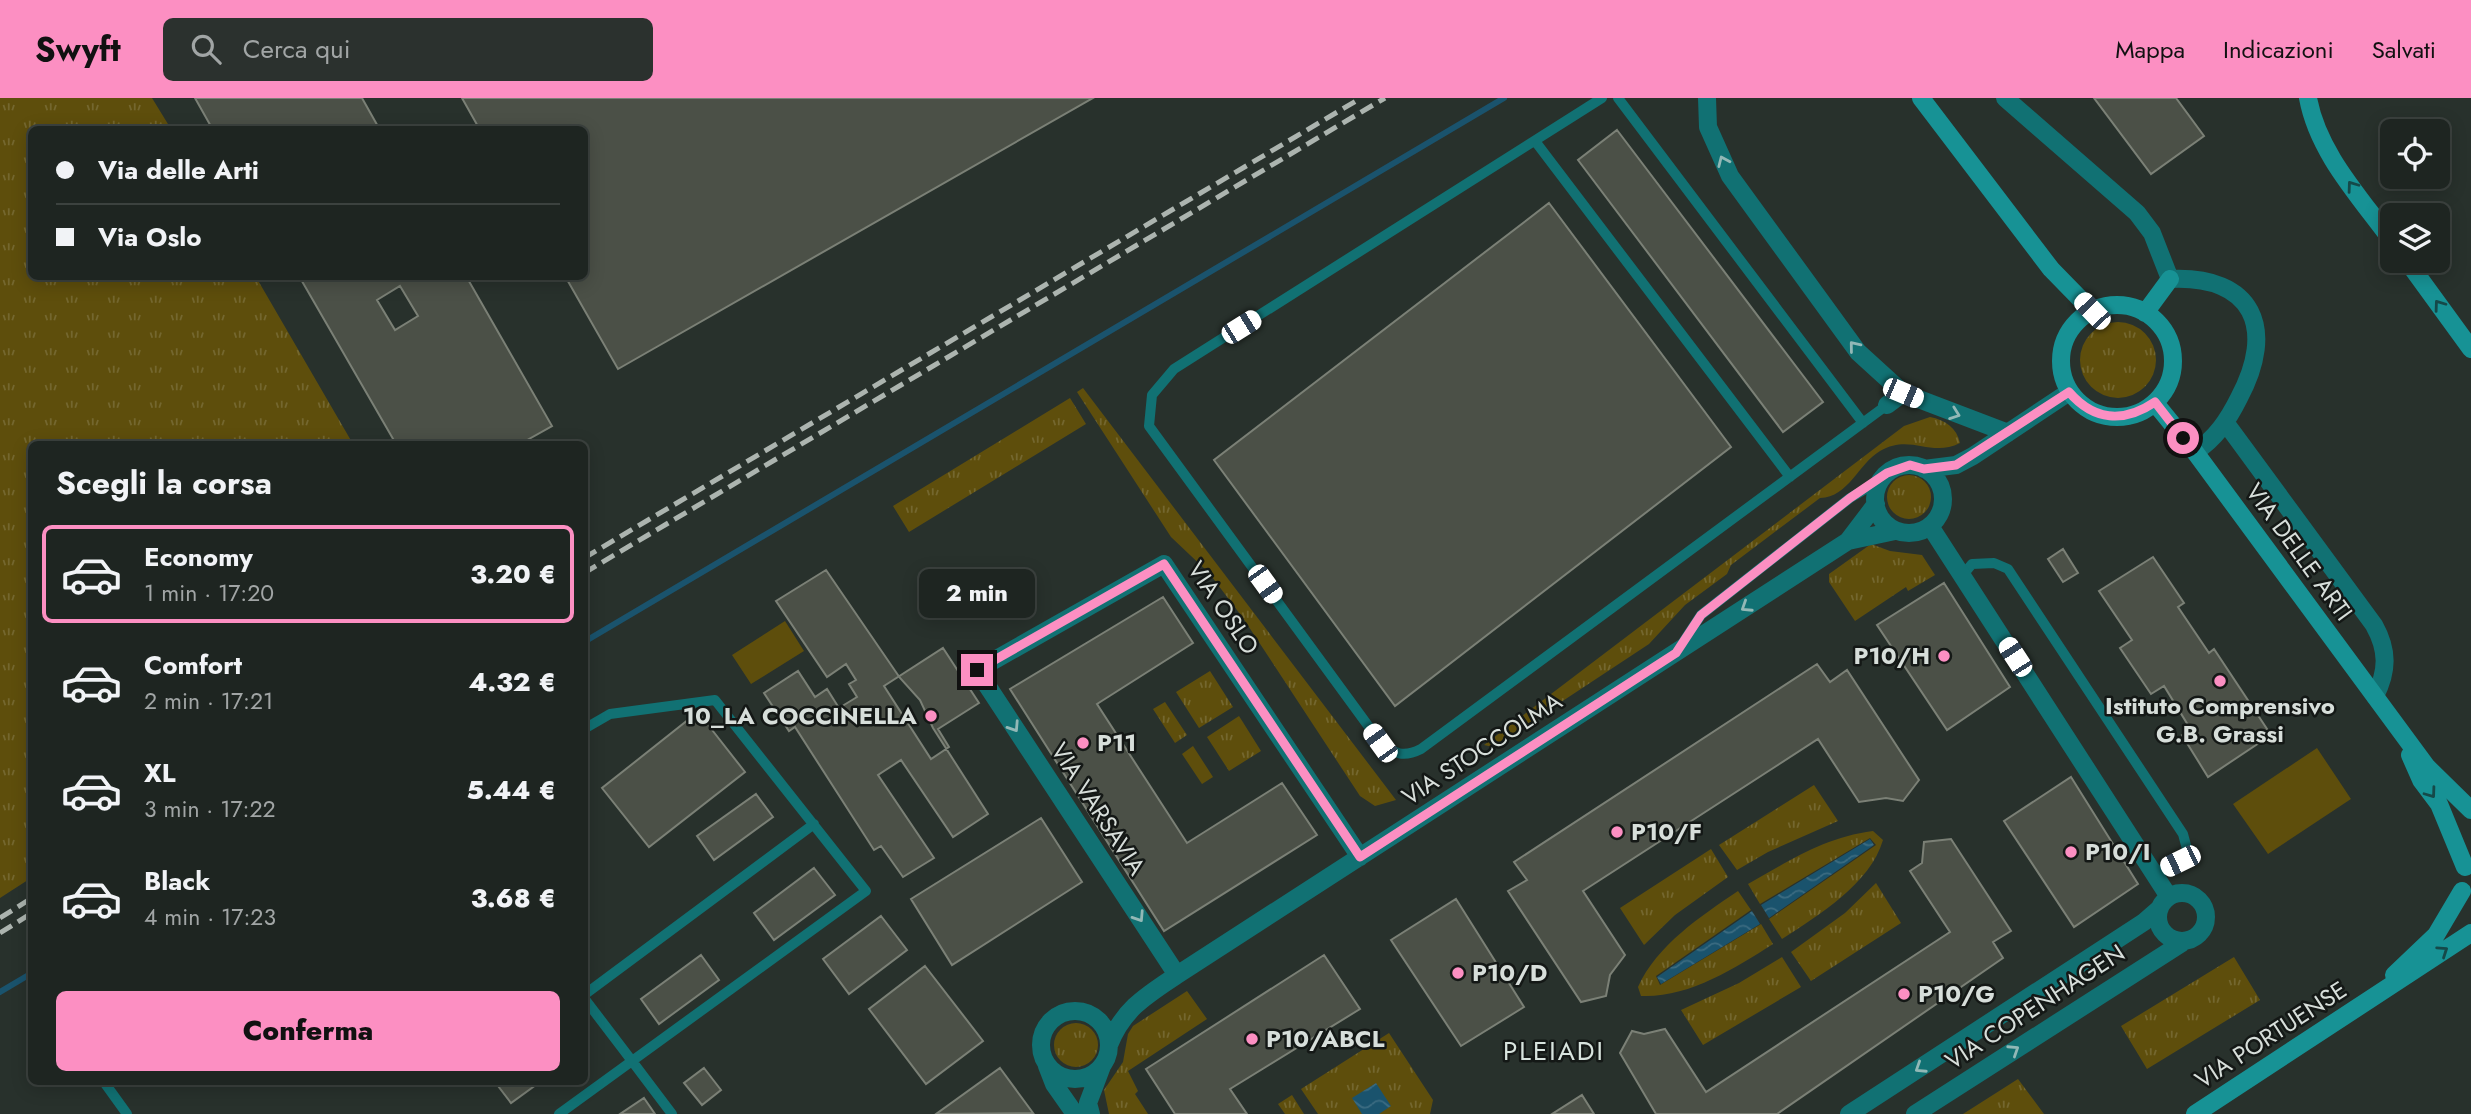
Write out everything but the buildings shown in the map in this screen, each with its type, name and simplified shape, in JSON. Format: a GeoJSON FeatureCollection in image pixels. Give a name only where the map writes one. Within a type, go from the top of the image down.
{"type":"FeatureCollection","features":[{"type":"Feature","properties":{"kind":"street"},"geometry":{"type":"LineString","coordinates":[[1707,98],[1708,127],[1730,176],[1858,352],[1903,393],[2008,433]]}},
{"type":"Feature","properties":{"kind":"street"},"geometry":{"type":"LineString","coordinates":[[1921,98],[2051,269],[2092,311]]}},
{"type":"Feature","properties":{"kind":"street"},"geometry":{"type":"LineString","coordinates":[[2005,98],[2137,213],[2152,233],[2170,279]]}},
{"type":"Feature","properties":{"kind":"street"},"geometry":{"type":"LineString","coordinates":[[2308,98],[2311,116],[2328,152],[2380,224]]}},
{"type":"Feature","properties":{"kind":"street"},"geometry":{"type":"LineString","coordinates":[[2416,273],[2471,349]]}},
{"type":"Feature","properties":{"kind":"street"},"geometry":{"type":"LineString","coordinates":[[2145,313],[2170,279]]}},
{"type":"Feature","properties":{"kind":"street"},"geometry":{"type":"LineString","coordinates":[[2170,279],[2217,284],[2240,296],[2251,309],[2257,335],[2255,363],[2225,422],[2213,438],[2195,452]]}},
{"type":"Feature","properties":{"kind":"street"},"geometry":{"type":"LineString","coordinates":[[2119,305],[2145,313],[2164,331],[2173,355],[2172,373],[2166,389],[2155,402],[2126,417],[2094,413],[2069,392],[2062,375],[2063,347],[2076,322],[2092,311],[2119,305]]}},
{"type":"Feature","properties":{"kind":"street"},"geometry":{"type":"LineString","coordinates":[[1924,469],[1956,465],[1973,456],[2069,392]]}},
{"type":"Feature","properties":{"kind":"street"},"geometry":{"type":"LineString","coordinates":[[1887,405],[1903,393]]}},
{"type":"Feature","properties":{"kind":"street","name":"VIA DELLE ARTI"},"geometry":{"type":"LineString","coordinates":[[2155,402],[2195,452],[2401,732]]}},
{"type":"Feature","properties":{"kind":"street"},"geometry":{"type":"LineString","coordinates":[[2225,422],[2374,625],[2384,651],[2385,667],[2375,696]]}},
{"type":"Feature","properties":{"kind":"street"},"geometry":{"type":"LineString","coordinates":[[1944,499],[1936,478],[1924,469],[1910,465],[1899,467],[1881,480],[1876,491],[1875,504],[1881,517],[1895,531],[1908,533],[1930,526],[1941,511],[1950,483],[1973,456]]}},
{"type":"Feature","properties":{"kind":"street","name":"VIA STOCCOLMA"},"geometry":{"type":"LineString","coordinates":[[1848,541],[1875,504]]}},
{"type":"Feature","properties":{"kind":"street"},"geometry":{"type":"LineString","coordinates":[[1930,526],[2153,874],[2164,902],[2160,928],[2165,934],[2182,943],[2203,931],[2207,914],[2204,905],[2190,894],[2181,892],[2164,902]]}},
{"type":"Feature","properties":{"kind":"street","name":"VIA STOCCOLMA"},"geometry":{"type":"LineString","coordinates":[[1109,1045],[1117,1024],[1142,998],[1177,975],[1848,541],[1895,531]]}},
{"type":"Feature","properties":{"kind":"street","name":"VIA OSLO"},"geometry":{"type":"LineString","coordinates":[[977,670],[1164,564],[1360,857]]}},
{"type":"Feature","properties":{"kind":"street","name":"VIA VARSAVIA"},"geometry":{"type":"LineString","coordinates":[[977,670],[1177,975]]}},
{"type":"Feature","properties":{"kind":"street"},"geometry":{"type":"LineString","coordinates":[[2401,732],[2427,767],[2471,810]]}},
{"type":"Feature","properties":{"kind":"street"},"geometry":{"type":"LineString","coordinates":[[2401,732],[2421,779],[2439,804],[2468,863],[2462,891],[2471,909]]}},
{"type":"Feature","properties":{"kind":"street","name":"VIA PORTUENSE"},"geometry":{"type":"LineString","coordinates":[[2375,996],[2436,936],[2462,891]]}},
{"type":"Feature","properties":{"kind":"street","name":"VIA COPENHAGEN"},"geometry":{"type":"LineString","coordinates":[[1849,1114],[2144,922],[2164,902]]}},
{"type":"Feature","properties":{"kind":"street","name":"VIA PORTUENSE"},"geometry":{"type":"LineString","coordinates":[[2195,1114],[2471,933]]}},
{"type":"Feature","properties":{"kind":"street","name":"VIA COPENHAGEN"},"geometry":{"type":"LineString","coordinates":[[1915,1114],[2182,943]]}},
{"type":"Feature","properties":{"kind":"street","name":"VIA STOCCOLMA"},"geometry":{"type":"LineString","coordinates":[[1090,1014],[1142,998]]}},
{"type":"Feature","properties":{"kind":"street"},"geometry":{"type":"LineString","coordinates":[[1075,1114],[1054,1084],[1041,1042],[1049,1022],[1068,1012],[1090,1014],[1104,1027],[1109,1045],[1088,1103],[1091,1114]]}},
{"type":"Feature","properties":{"kind":"street"},"geometry":{"type":"LineString","coordinates":[[1046,1063],[1062,1077],[1073,1079],[1094,1074],[1102,1066]]}},
{"type":"Feature","properties":{"kind":"lane"},"geometry":{"type":"LineString","coordinates":[[1602,98],[1174,369],[1152,395],[1149,426],[1380,743],[1395,754],[1410,755],[1421,750],[1887,405]]}},
{"type":"Feature","properties":{"kind":"lane"},"geometry":{"type":"LineString","coordinates":[[1618,98],[1863,423]]}},
{"type":"Feature","properties":{"kind":"lane"},"geometry":{"type":"LineString","coordinates":[[1535,141],[1790,477]]}},
{"type":"Feature","properties":{"kind":"lane"},"geometry":{"type":"LineString","coordinates":[[1676,653],[1701,615],[1850,498],[1881,480]]}},
{"type":"Feature","properties":{"kind":"lane"},"geometry":{"type":"LineString","coordinates":[[1962,576],[1972,564],[1994,563],[2008,569],[2183,834],[2187,849],[2180,861],[2153,874]]}},
{"type":"Feature","properties":{"kind":"lane"},"geometry":{"type":"LineString","coordinates":[[559,1114],[866,891],[715,700],[610,714],[588,727]]}},
{"type":"Feature","properties":{"kind":"lane"},"geometry":{"type":"LineString","coordinates":[[588,994],[814,824]]}},
{"type":"Feature","properties":{"kind":"lane"},"geometry":{"type":"LineString","coordinates":[[588,1002],[672,1114]]}},
{"type":"Feature","properties":{"kind":"lane"},"geometry":{"type":"LineString","coordinates":[[106,1085],[127,1114]]}},
{"type":"Feature","properties":{"kind":"green space"},"geometry":{"type":"Polygon","coordinates":[[[0,98],[152,98],[169,126],[28,126],[28,280],[258,280],[351,441],[28,441],[28,880],[0,898],[0,98]]]}},
{"type":"Feature","properties":{"kind":"green space"},"geometry":{"type":"Polygon","coordinates":[[[2111,322],[2125,322],[2139,328],[2150,339],[2156,360],[2153,375],[2145,387],[2125,398],[2111,398],[2097,392],[2086,381],[2080,367],[2080,353],[2086,339],[2097,328],[2111,322]]]}},
{"type":"Feature","properties":{"kind":"green space"},"geometry":{"type":"Polygon","coordinates":[[[1083,388],[1396,800],[1375,806],[1360,796],[1243,618],[1209,573],[1171,537],[1077,392],[1083,388]]]}},
{"type":"Feature","properties":{"kind":"green space"},"geometry":{"type":"Polygon","coordinates":[[[1070,398],[1086,424],[909,532],[893,506],[1070,398]]]}},
{"type":"Feature","properties":{"kind":"green space"},"geometry":{"type":"Polygon","coordinates":[[[1930,417],[1950,426],[1960,443],[1939,448],[1901,444],[1880,451],[1839,492],[1820,498],[1731,565],[1727,574],[1685,605],[1649,644],[1493,747],[1484,745],[1904,426],[1930,417]]]}},
{"type":"Feature","properties":{"kind":"green space"},"geometry":{"type":"Polygon","coordinates":[[[1909,475],[1918,476],[1925,481],[1930,488],[1930,506],[1925,513],[1918,518],[1909,519],[1900,518],[1893,513],[1888,506],[1887,497],[1888,488],[1893,481],[1900,476],[1909,475]]]}},
{"type":"Feature","properties":{"kind":"green space"},"geometry":{"type":"Polygon","coordinates":[[[1871,544],[1890,551],[1922,555],[1935,575],[1908,591],[1906,587],[1855,621],[1829,582],[1829,574],[1871,544]]]}},
{"type":"Feature","properties":{"kind":"green space"},"geometry":{"type":"Polygon","coordinates":[[[785,621],[804,651],[751,684],[732,655],[785,621]]]}},
{"type":"Feature","properties":{"kind":"green space"},"geometry":{"type":"Polygon","coordinates":[[[1210,671],[1233,707],[1199,728],[1176,692],[1210,671]]]}},
{"type":"Feature","properties":{"kind":"green space"},"geometry":{"type":"Polygon","coordinates":[[[1165,702],[1187,735],[1175,743],[1153,709],[1165,702]]]}},
{"type":"Feature","properties":{"kind":"green space"},"geometry":{"type":"Polygon","coordinates":[[[1239,716],[1261,751],[1229,771],[1207,737],[1239,716]]]}},
{"type":"Feature","properties":{"kind":"green space"},"geometry":{"type":"Polygon","coordinates":[[[1193,746],[1213,777],[1202,784],[1182,754],[1193,746]]]}},
{"type":"Feature","properties":{"kind":"green space"},"geometry":{"type":"Polygon","coordinates":[[[2317,748],[2351,799],[2268,854],[2233,804],[2317,748]]]}},
{"type":"Feature","properties":{"kind":"green space"},"geometry":{"type":"Polygon","coordinates":[[[1814,785],[1838,821],[1768,852],[1737,870],[1719,845],[1814,785]]]}},
{"type":"Feature","properties":{"kind":"green space"},"geometry":{"type":"Polygon","coordinates":[[[1873,831],[1883,840],[1867,871],[1842,897],[1782,939],[1769,919],[1876,845],[1870,838],[1760,904],[1748,884],[1823,844],[1873,831]]]}},
{"type":"Feature","properties":{"kind":"green space"},"geometry":{"type":"Polygon","coordinates":[[[1711,849],[1728,877],[1675,915],[1644,945],[1620,908],[1711,849]]]}},
{"type":"Feature","properties":{"kind":"green space"},"geometry":{"type":"Polygon","coordinates":[[[1876,883],[1901,923],[1811,981],[1791,952],[1845,913],[1876,883]]]}},
{"type":"Feature","properties":{"kind":"green space"},"geometry":{"type":"Polygon","coordinates":[[[1738,891],[1751,910],[1656,976],[1660,985],[1761,924],[1773,944],[1743,963],[1693,987],[1641,996],[1638,987],[1656,958],[1668,945],[1695,921],[1738,891]]]}},
{"type":"Feature","properties":{"kind":"green space"},"geometry":{"type":"Polygon","coordinates":[[[1782,957],[1801,987],[1703,1045],[1681,1010],[1739,983],[1782,957]]]}},
{"type":"Feature","properties":{"kind":"green space"},"geometry":{"type":"Polygon","coordinates":[[[2234,957],[2260,1000],[2147,1069],[2121,1026],[2234,957]]]}},
{"type":"Feature","properties":{"kind":"green space"},"geometry":{"type":"Polygon","coordinates":[[[1187,991],[1207,1019],[1128,1071],[1138,1091],[1135,1094],[1148,1114],[1109,1114],[1104,1090],[1123,1062],[1128,1034],[1133,1026],[1187,991]]]}},
{"type":"Feature","properties":{"kind":"green space"},"geometry":{"type":"Polygon","coordinates":[[[1076,1023],[1085,1024],[1092,1029],[1097,1036],[1097,1054],[1092,1061],[1085,1066],[1076,1067],[1067,1066],[1060,1061],[1055,1054],[1054,1045],[1055,1036],[1060,1029],[1067,1024],[1076,1023]]]}},
{"type":"Feature","properties":{"kind":"green space"},"geometry":{"type":"Polygon","coordinates":[[[1389,1033],[1433,1100],[1430,1114],[1318,1114],[1301,1089],[1389,1033]]]}},
{"type":"Feature","properties":{"kind":"green space"},"geometry":{"type":"Polygon","coordinates":[[[2018,1079],[2044,1114],[1963,1114],[2018,1079]]]}},
{"type":"Feature","properties":{"kind":"green space"},"geometry":{"type":"Polygon","coordinates":[[[1292,1095],[1304,1114],[1285,1114],[1278,1104],[1292,1095]]]}},
{"type":"Feature","properties":{"kind":"water"},"geometry":{"type":"Polygon","coordinates":[[[1870,839],[1874,845],[1769,918],[1761,905],[1870,839]]]}},
{"type":"Feature","properties":{"kind":"water"},"geometry":{"type":"Polygon","coordinates":[[[1752,911],[1760,924],[1661,984],[1657,977],[1752,911]]]}},
{"type":"Feature","properties":{"kind":"water"},"geometry":{"type":"Polygon","coordinates":[[[1376,1083],[1391,1106],[1379,1114],[1362,1114],[1352,1098],[1376,1083]]]}},
{"type":"Feature","properties":{"kind":"waterway"},"geometry":{"type":"LineString","coordinates":[[588,640],[1504,98]]}},
{"type":"Feature","properties":{"kind":"waterway"},"geometry":{"type":"LineString","coordinates":[[0,992],[28,975]]}},
{"type":"Feature","properties":{"kind":"railway"},"geometry":{"type":"LineString","coordinates":[[588,556],[1361,98]]}},
{"type":"Feature","properties":{"kind":"railway"},"geometry":{"type":"LineString","coordinates":[[588,571],[1385,98]]}},
{"type":"Feature","properties":{"kind":"railway"},"geometry":{"type":"LineString","coordinates":[[0,918],[28,900]]}},
{"type":"Feature","properties":{"kind":"railway"},"geometry":{"type":"LineString","coordinates":[[0,933],[28,916]]}},
{"type":"Feature","properties":{"kind":"place","name":"P10/H"},"geometry":{"type":"Point","coordinates":[1944,656]}},
{"type":"Feature","properties":{"kind":"place","name":"Istituto Comprensivo G.B. Grassi"},"geometry":{"type":"Point","coordinates":[2220,681]}},
{"type":"Feature","properties":{"kind":"place","name":"10_LA COCCINELLA"},"geometry":{"type":"Point","coordinates":[931,716]}},
{"type":"Feature","properties":{"kind":"place","name":"P11"},"geometry":{"type":"Point","coordinates":[1083,743]}},
{"type":"Feature","properties":{"kind":"place","name":"P10/F"},"geometry":{"type":"Point","coordinates":[1617,832]}},
{"type":"Feature","properties":{"kind":"place","name":"P10/I"},"geometry":{"type":"Point","coordinates":[2071,852]}},
{"type":"Feature","properties":{"kind":"place","name":"P10/D"},"geometry":{"type":"Point","coordinates":[1458,973]}},
{"type":"Feature","properties":{"kind":"place","name":"P10/G"},"geometry":{"type":"Point","coordinates":[1904,994]}},
{"type":"Feature","properties":{"kind":"place","name":"P10/ABCL"},"geometry":{"type":"Point","coordinates":[1252,1039]}},
{"type":"Feature","properties":{"kind":"district","name":"PLEIADI"},"geometry":{"type":"Point","coordinates":[1554,1051]}},
{"type":"Feature","properties":{"kind":"route"},"geometry":{"type":"LineString","coordinates":[[977,670],[1164,564],[1360,857],[1676,653],[1701,615],[1850,498],[1881,480],[1887,473],[1910,465],[1924,469],[1956,465],[2069,392],[2080,404],[2094,413],[2110,417],[2126,417],[2142,412],[2155,402],[2183,438]]}}]}
